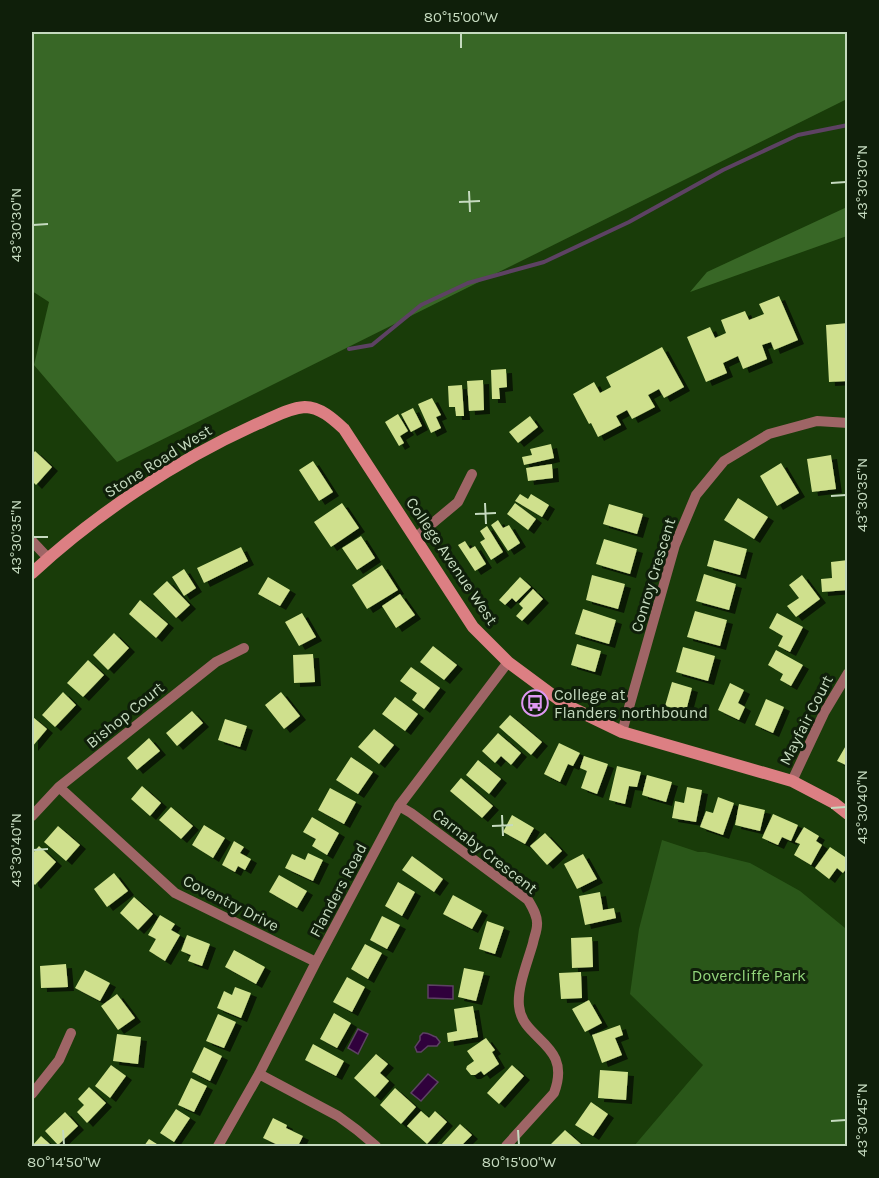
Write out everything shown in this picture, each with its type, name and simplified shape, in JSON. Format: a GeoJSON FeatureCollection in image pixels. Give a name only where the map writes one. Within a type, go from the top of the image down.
{"type":"FeatureCollection","features":[{"type":"Feature","properties":{"kind":"street","name":"Stone Road West"},"geometry":{"type":"LineString","coordinates":[[32,573],[105,513],[161,476],[226,438],[291,409],[306,407],[317,409]]}},
{"type":"Feature","properties":{"kind":"street","name":"College Avenue West"},"geometry":{"type":"LineString","coordinates":[[317,409],[335,420],[344,429],[473,627],[508,662],[566,705],[622,732],[792,781],[834,803],[848,814]]}},
{"type":"Feature","properties":{"kind":"street","name":"Conroy Crescent"},"geometry":{"type":"LineString","coordinates":[[622,732],[675,545],[696,495],[724,461],[769,434],[817,421],[848,423]]}},
{"type":"Feature","properties":{"kind":"street"},"geometry":{"type":"LineString","coordinates":[[415,538],[458,502],[472,474]]}},
{"type":"Feature","properties":{"kind":"street"},"geometry":{"type":"LineString","coordinates":[[32,541],[48,558]]}},
{"type":"Feature","properties":{"kind":"street","name":"Bishop Court"},"geometry":{"type":"LineString","coordinates":[[32,816],[59,787],[216,662],[244,648]]}},
{"type":"Feature","properties":{"kind":"street","name":"Flanders Road"},"geometry":{"type":"LineString","coordinates":[[218,1146],[399,806],[508,662]]}},
{"type":"Feature","properties":{"kind":"street","name":"Mayfair Court"},"geometry":{"type":"LineString","coordinates":[[792,781],[824,713],[848,673]]}},
{"type":"Feature","properties":{"kind":"street","name":"Coventry Drive"},"geometry":{"type":"LineString","coordinates":[[59,787],[175,893],[316,962]]}},
{"type":"Feature","properties":{"kind":"street","name":"Carnaby Crescent"},"geometry":{"type":"LineString","coordinates":[[399,806],[528,900],[535,912],[537,925],[518,994],[519,1008],[528,1027],[554,1055],[558,1074],[557,1084],[554,1093],[506,1146]]}},
{"type":"Feature","properties":{"kind":"street"},"geometry":{"type":"LineString","coordinates":[[32,1094],[59,1060],[71,1033]]}},
{"type":"Feature","properties":{"kind":"street"},"geometry":{"type":"LineString","coordinates":[[258,1074],[338,1116],[376,1146]]}},
{"type":"Feature","properties":{"kind":"green space"},"geometry":{"type":"Polygon","coordinates":[[[32,32],[847,32],[847,99],[117,462],[34,365],[49,302],[32,291],[32,32]]]}},
{"type":"Feature","properties":{"kind":"green space"},"geometry":{"type":"Polygon","coordinates":[[[847,207],[847,236],[690,292],[707,272],[847,207]]]}},
{"type":"Feature","properties":{"kind":"green space","name":"Dovercliffe Park"},"geometry":{"type":"Polygon","coordinates":[[[662,840],[698,852],[750,863],[800,891],[845,928],[847,926],[847,1146],[634,1146],[703,1065],[630,994],[639,929],[662,840]]]}},
{"type":"Feature","properties":{"kind":"shaded area"},"geometry":{"type":"Polygon","coordinates":[[[428,985],[453,986],[453,999],[428,998],[428,985]]]}},
{"type":"Feature","properties":{"kind":"shaded area"},"geometry":{"type":"Polygon","coordinates":[[[358,1029],[368,1034],[358,1054],[348,1048],[358,1029]]]}},
{"type":"Feature","properties":{"kind":"shaded area"},"geometry":{"type":"Polygon","coordinates":[[[423,1033],[436,1037],[440,1042],[437,1046],[428,1046],[421,1052],[417,1052],[415,1047],[423,1033]]]}},
{"type":"Feature","properties":{"kind":"shaded area"},"geometry":{"type":"Polygon","coordinates":[[[428,1074],[438,1082],[421,1101],[411,1093],[428,1074]]]}},
{"type":"Feature","properties":{"kind":"building"},"geometry":{"type":"Polygon","coordinates":[[[779,296],[798,340],[774,350],[771,342],[762,345],[767,359],[743,369],[738,356],[723,363],[727,373],[706,382],[687,337],[710,327],[715,338],[726,333],[721,320],[745,311],[749,320],[764,314],[759,304],[779,296]]]}},
{"type":"Feature","properties":{"kind":"building"},"geometry":{"type":"Polygon","coordinates":[[[848,323],[848,381],[829,382],[826,325],[848,323]]]}},
{"type":"Feature","properties":{"kind":"building"},"geometry":{"type":"Polygon","coordinates":[[[662,347],[684,387],[664,398],[659,389],[648,395],[655,407],[632,419],[627,410],[616,416],[621,425],[598,437],[573,394],[594,382],[600,393],[611,387],[606,377],[662,347]]]}},
{"type":"Feature","properties":{"kind":"building"},"geometry":{"type":"Polygon","coordinates":[[[506,369],[507,387],[499,388],[500,399],[492,399],[491,370],[506,369]]]}},
{"type":"Feature","properties":{"kind":"building"},"geometry":{"type":"Polygon","coordinates":[[[483,380],[484,410],[469,411],[467,381],[483,380]]]}},
{"type":"Feature","properties":{"kind":"building"},"geometry":{"type":"Polygon","coordinates":[[[462,385],[464,416],[456,416],[455,407],[449,407],[448,386],[462,385]]]}},
{"type":"Feature","properties":{"kind":"building"},"geometry":{"type":"Polygon","coordinates":[[[432,398],[441,415],[436,417],[441,428],[431,433],[418,404],[432,398]]]}},
{"type":"Feature","properties":{"kind":"building"},"geometry":{"type":"Polygon","coordinates":[[[413,408],[422,426],[411,432],[401,414],[413,408]]]}},
{"type":"Feature","properties":{"kind":"building"},"geometry":{"type":"Polygon","coordinates":[[[398,414],[408,431],[400,436],[404,443],[399,446],[385,422],[398,414]]]}},
{"type":"Feature","properties":{"kind":"building"},"geometry":{"type":"Polygon","coordinates":[[[530,416],[538,427],[518,443],[509,432],[530,416]]]}},
{"type":"Feature","properties":{"kind":"building"},"geometry":{"type":"Polygon","coordinates":[[[551,444],[554,458],[524,465],[522,457],[532,455],[530,449],[551,444]]]}},
{"type":"Feature","properties":{"kind":"building"},"geometry":{"type":"Polygon","coordinates":[[[35,451],[52,467],[36,485],[32,481],[32,455],[35,451]]]}},
{"type":"Feature","properties":{"kind":"building"},"geometry":{"type":"Polygon","coordinates":[[[831,455],[836,489],[812,492],[807,459],[831,455]]]}},
{"type":"Feature","properties":{"kind":"building"},"geometry":{"type":"Polygon","coordinates":[[[313,461],[333,492],[319,501],[299,470],[313,461]]]}},
{"type":"Feature","properties":{"kind":"building"},"geometry":{"type":"Polygon","coordinates":[[[781,463],[799,493],[777,506],[760,476],[781,463]]]}},
{"type":"Feature","properties":{"kind":"building"},"geometry":{"type":"Polygon","coordinates":[[[552,464],[553,478],[528,481],[526,468],[552,464]]]}},
{"type":"Feature","properties":{"kind":"building"},"geometry":{"type":"Polygon","coordinates":[[[520,494],[528,499],[531,494],[549,505],[542,517],[515,501],[520,494]]]}},
{"type":"Feature","properties":{"kind":"building"},"geometry":{"type":"Polygon","coordinates":[[[738,498],[768,517],[754,539],[724,520],[738,498]]]}},
{"type":"Feature","properties":{"kind":"building"},"geometry":{"type":"Polygon","coordinates":[[[342,503],[359,528],[331,547],[314,522],[342,503]]]}},
{"type":"Feature","properties":{"kind":"building"},"geometry":{"type":"Polygon","coordinates":[[[515,503],[536,519],[528,530],[507,514],[515,503]]]}},
{"type":"Feature","properties":{"kind":"building"},"geometry":{"type":"Polygon","coordinates":[[[609,504],[643,514],[637,534],[603,524],[609,504]]]}},
{"type":"Feature","properties":{"kind":"building"},"geometry":{"type":"Polygon","coordinates":[[[498,520],[503,528],[509,525],[520,543],[508,551],[491,525],[498,520]]]}},
{"type":"Feature","properties":{"kind":"building"},"geometry":{"type":"Polygon","coordinates":[[[487,526],[503,552],[491,560],[480,542],[485,539],[480,531],[487,526]]]}},
{"type":"Feature","properties":{"kind":"building"},"geometry":{"type":"Polygon","coordinates":[[[361,536],[375,558],[357,570],[342,548],[361,536]]]}},
{"type":"Feature","properties":{"kind":"building"},"geometry":{"type":"Polygon","coordinates":[[[604,539],[637,549],[630,574],[596,564],[604,539]]]}},
{"type":"Feature","properties":{"kind":"building"},"geometry":{"type":"Polygon","coordinates":[[[714,540],[747,549],[740,575],[707,566],[714,540]]]}},
{"type":"Feature","properties":{"kind":"building"},"geometry":{"type":"Polygon","coordinates":[[[465,541],[470,549],[475,546],[486,564],[475,571],[458,545],[465,541]]]}},
{"type":"Feature","properties":{"kind":"building"},"geometry":{"type":"Polygon","coordinates":[[[241,547],[248,561],[204,583],[197,568],[241,547]]]}},
{"type":"Feature","properties":{"kind":"building"},"geometry":{"type":"Polygon","coordinates":[[[848,560],[848,590],[822,592],[821,579],[832,578],[831,562],[848,560]]]}},
{"type":"Feature","properties":{"kind":"building"},"geometry":{"type":"Polygon","coordinates":[[[382,565],[398,590],[367,609],[352,585],[382,565]]]}},
{"type":"Feature","properties":{"kind":"building"},"geometry":{"type":"Polygon","coordinates":[[[184,569],[196,588],[184,596],[172,577],[184,569]]]}},
{"type":"Feature","properties":{"kind":"building"},"geometry":{"type":"Polygon","coordinates":[[[704,574],[736,584],[729,610],[696,601],[704,574]]]}},
{"type":"Feature","properties":{"kind":"building"},"geometry":{"type":"Polygon","coordinates":[[[592,575],[625,584],[618,609],[586,600],[592,575]]]}},
{"type":"Feature","properties":{"kind":"building"},"geometry":{"type":"Polygon","coordinates":[[[802,575],[820,599],[796,617],[787,606],[799,598],[789,585],[802,575]]]}},
{"type":"Feature","properties":{"kind":"building"},"geometry":{"type":"Polygon","coordinates":[[[268,577],[290,590],[280,606],[258,594],[268,577]]]}},
{"type":"Feature","properties":{"kind":"building"},"geometry":{"type":"Polygon","coordinates":[[[520,577],[531,587],[516,602],[512,598],[505,605],[499,600],[520,577]]]}},
{"type":"Feature","properties":{"kind":"building"},"geometry":{"type":"Polygon","coordinates":[[[167,581],[190,605],[176,618],[153,594],[167,581]]]}},
{"type":"Feature","properties":{"kind":"building"},"geometry":{"type":"Polygon","coordinates":[[[533,589],[543,599],[522,621],[516,616],[523,608],[519,604],[533,589]]]}},
{"type":"Feature","properties":{"kind":"building"},"geometry":{"type":"Polygon","coordinates":[[[400,594],[415,615],[396,628],[382,606],[400,594]]]}},
{"type":"Feature","properties":{"kind":"building"},"geometry":{"type":"Polygon","coordinates":[[[140,600],[168,624],[156,638],[129,614],[140,600]]]}},
{"type":"Feature","properties":{"kind":"building"},"geometry":{"type":"Polygon","coordinates":[[[583,609],[616,620],[609,644],[575,634],[583,609]]]}},
{"type":"Feature","properties":{"kind":"building"},"geometry":{"type":"Polygon","coordinates":[[[695,611],[727,620],[720,646],[687,637],[695,611]]]}},
{"type":"Feature","properties":{"kind":"building"},"geometry":{"type":"Polygon","coordinates":[[[302,613],[316,637],[299,646],[285,622],[302,613]]]}},
{"type":"Feature","properties":{"kind":"building"},"geometry":{"type":"Polygon","coordinates":[[[777,613],[803,627],[790,652],[778,646],[783,636],[769,628],[777,613]]]}},
{"type":"Feature","properties":{"kind":"building"},"geometry":{"type":"Polygon","coordinates":[[[114,633],[129,648],[108,670],[93,655],[114,633]]]}},
{"type":"Feature","properties":{"kind":"building"},"geometry":{"type":"Polygon","coordinates":[[[577,644],[601,651],[595,672],[571,665],[577,644]]]}},
{"type":"Feature","properties":{"kind":"building"},"geometry":{"type":"Polygon","coordinates":[[[433,646],[457,665],[444,680],[420,662],[433,646]]]}},
{"type":"Feature","properties":{"kind":"building"},"geometry":{"type":"Polygon","coordinates":[[[683,647],[715,656],[708,681],[676,672],[683,647]]]}},
{"type":"Feature","properties":{"kind":"building"},"geometry":{"type":"Polygon","coordinates":[[[776,650],[803,665],[791,686],[780,680],[783,674],[768,665],[776,650]]]}},
{"type":"Feature","properties":{"kind":"building"},"geometry":{"type":"Polygon","coordinates":[[[313,654],[315,682],[294,683],[293,655],[313,654]]]}},
{"type":"Feature","properties":{"kind":"building"},"geometry":{"type":"Polygon","coordinates":[[[88,660],[104,675],[83,697],[67,683],[88,660]]]}},
{"type":"Feature","properties":{"kind":"building"},"geometry":{"type":"Polygon","coordinates":[[[411,667],[440,688],[424,709],[412,700],[417,693],[400,681],[411,667]]]}},
{"type":"Feature","properties":{"kind":"building"},"geometry":{"type":"Polygon","coordinates":[[[672,682],[692,688],[686,711],[665,706],[672,682]]]}},
{"type":"Feature","properties":{"kind":"building"},"geometry":{"type":"Polygon","coordinates":[[[730,683],[744,690],[738,703],[745,707],[739,720],[718,710],[730,683]]]}},
{"type":"Feature","properties":{"kind":"building"},"geometry":{"type":"Polygon","coordinates":[[[63,692],[76,705],[55,727],[42,715],[63,692]]]}},
{"type":"Feature","properties":{"kind":"building"},"geometry":{"type":"Polygon","coordinates":[[[281,692],[300,716],[284,729],[265,705],[281,692]]]}},
{"type":"Feature","properties":{"kind":"building"},"geometry":{"type":"Polygon","coordinates":[[[395,697],[418,714],[405,731],[382,714],[395,697]]]}},
{"type":"Feature","properties":{"kind":"building"},"geometry":{"type":"Polygon","coordinates":[[[766,699],[784,707],[773,733],[755,725],[766,699]]]}},
{"type":"Feature","properties":{"kind":"building"},"geometry":{"type":"Polygon","coordinates":[[[192,711],[203,723],[177,746],[166,733],[192,711]]]}},
{"type":"Feature","properties":{"kind":"building"},"geometry":{"type":"Polygon","coordinates":[[[510,715],[542,742],[531,755],[499,727],[510,715]]]}},
{"type":"Feature","properties":{"kind":"building"},"geometry":{"type":"Polygon","coordinates":[[[32,718],[47,729],[32,747],[32,718]]]}},
{"type":"Feature","properties":{"kind":"building"},"geometry":{"type":"Polygon","coordinates":[[[225,719],[247,726],[240,747],[218,740],[225,719]]]}},
{"type":"Feature","properties":{"kind":"building"},"geometry":{"type":"Polygon","coordinates":[[[374,729],[394,745],[379,764],[358,747],[374,729]]]}},
{"type":"Feature","properties":{"kind":"building"},"geometry":{"type":"Polygon","coordinates":[[[498,733],[521,753],[511,765],[501,756],[495,763],[482,751],[498,733]]]}},
{"type":"Feature","properties":{"kind":"building"},"geometry":{"type":"Polygon","coordinates":[[[149,738],[160,751],[137,770],[127,758],[149,738]]]}},
{"type":"Feature","properties":{"kind":"building"},"geometry":{"type":"Polygon","coordinates":[[[848,742],[848,766],[837,761],[848,742]]]}},
{"type":"Feature","properties":{"kind":"building"},"geometry":{"type":"Polygon","coordinates":[[[559,743],[580,753],[573,766],[568,764],[560,782],[544,774],[559,743]]]}},
{"type":"Feature","properties":{"kind":"building"},"geometry":{"type":"Polygon","coordinates":[[[584,756],[608,764],[597,794],[581,788],[587,771],[580,768],[584,756]]]}},
{"type":"Feature","properties":{"kind":"building"},"geometry":{"type":"Polygon","coordinates":[[[351,757],[373,772],[358,794],[336,780],[351,757]]]}},
{"type":"Feature","properties":{"kind":"building"},"geometry":{"type":"Polygon","coordinates":[[[478,760],[501,779],[489,794],[466,775],[478,760]]]}},
{"type":"Feature","properties":{"kind":"building"},"geometry":{"type":"Polygon","coordinates":[[[617,766],[641,772],[637,787],[629,786],[625,804],[609,800],[617,766]]]}},
{"type":"Feature","properties":{"kind":"building"},"geometry":{"type":"Polygon","coordinates":[[[647,775],[672,782],[666,802],[642,795],[647,775]]]}},
{"type":"Feature","properties":{"kind":"building"},"geometry":{"type":"Polygon","coordinates":[[[461,778],[493,806],[482,818],[450,791],[461,778]]]}},
{"type":"Feature","properties":{"kind":"building"},"geometry":{"type":"Polygon","coordinates":[[[142,786],[161,803],[150,816],[131,799],[142,786]]]}},
{"type":"Feature","properties":{"kind":"building"},"geometry":{"type":"Polygon","coordinates":[[[687,787],[702,790],[696,822],[672,818],[675,801],[684,803],[687,787]]]}},
{"type":"Feature","properties":{"kind":"building"},"geometry":{"type":"Polygon","coordinates":[[[330,788],[356,802],[344,824],[318,810],[330,788]]]}},
{"type":"Feature","properties":{"kind":"building"},"geometry":{"type":"Polygon","coordinates":[[[718,797],[734,803],[723,835],[700,827],[706,811],[713,813],[718,797]]]}},
{"type":"Feature","properties":{"kind":"building"},"geometry":{"type":"Polygon","coordinates":[[[739,804],[765,810],[760,831],[735,825],[739,804]]]}},
{"type":"Feature","properties":{"kind":"building"},"geometry":{"type":"Polygon","coordinates":[[[171,807],[193,826],[181,839],[159,820],[171,807]]]}},
{"type":"Feature","properties":{"kind":"building"},"geometry":{"type":"Polygon","coordinates":[[[773,814],[798,825],[791,841],[782,837],[778,845],[762,838],[773,814]]]}},
{"type":"Feature","properties":{"kind":"building"},"geometry":{"type":"Polygon","coordinates":[[[512,815],[534,828],[525,844],[503,832],[512,815]]]}},
{"type":"Feature","properties":{"kind":"building"},"geometry":{"type":"Polygon","coordinates":[[[312,817],[339,833],[327,855],[312,846],[316,839],[303,832],[312,817]]]}},
{"type":"Feature","properties":{"kind":"building"},"geometry":{"type":"Polygon","coordinates":[[[204,825],[225,838],[213,858],[192,845],[204,825]]]}},
{"type":"Feature","properties":{"kind":"building"},"geometry":{"type":"Polygon","coordinates":[[[58,826],[80,845],[66,861],[44,842],[58,826]]]}},
{"type":"Feature","properties":{"kind":"building"},"geometry":{"type":"Polygon","coordinates":[[[804,827],[819,836],[816,841],[822,845],[811,865],[794,855],[800,844],[795,842],[804,827]]]}},
{"type":"Feature","properties":{"kind":"building"},"geometry":{"type":"Polygon","coordinates":[[[545,833],[562,851],[547,865],[530,846],[545,833]]]}},
{"type":"Feature","properties":{"kind":"building"},"geometry":{"type":"Polygon","coordinates":[[[234,841],[244,847],[240,853],[251,859],[245,870],[238,866],[235,872],[222,865],[234,841]]]}},
{"type":"Feature","properties":{"kind":"building"},"geometry":{"type":"Polygon","coordinates":[[[39,846],[56,862],[35,885],[32,882],[32,854],[39,846]]]}},
{"type":"Feature","properties":{"kind":"building"},"geometry":{"type":"Polygon","coordinates":[[[830,847],[848,859],[848,866],[843,873],[837,868],[829,879],[815,868],[830,847]]]}},
{"type":"Feature","properties":{"kind":"building"},"geometry":{"type":"Polygon","coordinates":[[[308,853],[323,860],[313,881],[285,868],[292,854],[305,860],[308,853]]]}},
{"type":"Feature","properties":{"kind":"building"},"geometry":{"type":"Polygon","coordinates":[[[583,854],[597,879],[577,889],[564,864],[583,854]]]}},
{"type":"Feature","properties":{"kind":"building"},"geometry":{"type":"Polygon","coordinates":[[[412,856],[443,879],[434,892],[402,870],[412,856]]]}},
{"type":"Feature","properties":{"kind":"building"},"geometry":{"type":"Polygon","coordinates":[[[114,873],[128,891],[107,907],[94,889],[114,873]]]}},
{"type":"Feature","properties":{"kind":"building"},"geometry":{"type":"Polygon","coordinates":[[[279,875],[307,891],[297,908],[269,892],[279,875]]]}},
{"type":"Feature","properties":{"kind":"building"},"geometry":{"type":"Polygon","coordinates":[[[398,882],[415,892],[402,916],[385,906],[398,882]]]}},
{"type":"Feature","properties":{"kind":"building"},"geometry":{"type":"Polygon","coordinates":[[[600,892],[603,910],[614,908],[616,918],[585,925],[579,896],[600,892]]]}},
{"type":"Feature","properties":{"kind":"building"},"geometry":{"type":"Polygon","coordinates":[[[453,895],[482,911],[472,929],[443,914],[453,895]]]}},
{"type":"Feature","properties":{"kind":"building"},"geometry":{"type":"Polygon","coordinates":[[[134,897],[153,914],[138,930],[120,913],[134,897]]]}},
{"type":"Feature","properties":{"kind":"building"},"geometry":{"type":"Polygon","coordinates":[[[160,915],[175,924],[171,930],[180,935],[165,961],[149,951],[156,939],[148,935],[160,915]]]}},
{"type":"Feature","properties":{"kind":"building"},"geometry":{"type":"Polygon","coordinates":[[[382,916],[400,925],[387,949],[370,940],[382,916]]]}},
{"type":"Feature","properties":{"kind":"building"},"geometry":{"type":"Polygon","coordinates":[[[487,921],[504,927],[495,954],[479,949],[487,921]]]}},
{"type":"Feature","properties":{"kind":"building"},"geometry":{"type":"Polygon","coordinates":[[[187,935],[210,944],[202,966],[188,961],[191,955],[181,951],[187,935]]]}},
{"type":"Feature","properties":{"kind":"building"},"geometry":{"type":"Polygon","coordinates":[[[592,937],[593,967],[572,968],[571,938],[592,937]]]}},
{"type":"Feature","properties":{"kind":"building"},"geometry":{"type":"Polygon","coordinates":[[[365,944],[382,953],[368,979],[351,969],[365,944]]]}},
{"type":"Feature","properties":{"kind":"building"},"geometry":{"type":"Polygon","coordinates":[[[234,950],[265,967],[256,984],[225,967],[234,950]]]}},
{"type":"Feature","properties":{"kind":"building"},"geometry":{"type":"Polygon","coordinates":[[[66,964],[68,987],[41,988],[40,966],[66,964]]]}},
{"type":"Feature","properties":{"kind":"building"},"geometry":{"type":"Polygon","coordinates":[[[464,968],[484,972],[476,1001],[458,997],[464,968]]]}},
{"type":"Feature","properties":{"kind":"building"},"geometry":{"type":"Polygon","coordinates":[[[85,970],[110,983],[100,1001],[75,988],[85,970]]]}},
{"type":"Feature","properties":{"kind":"building"},"geometry":{"type":"Polygon","coordinates":[[[581,972],[582,998],[561,999],[559,973],[581,972]]]}},
{"type":"Feature","properties":{"kind":"building"},"geometry":{"type":"Polygon","coordinates":[[[347,977],[365,987],[352,1012],[333,1002],[347,977]]]}},
{"type":"Feature","properties":{"kind":"building"},"geometry":{"type":"Polygon","coordinates":[[[235,987],[251,993],[241,1018],[217,1008],[224,991],[232,995],[235,987]]]}},
{"type":"Feature","properties":{"kind":"building"},"geometry":{"type":"Polygon","coordinates":[[[117,994],[135,1018],[118,1030],[101,1006],[117,994]]]}},
{"type":"Feature","properties":{"kind":"building"},"geometry":{"type":"Polygon","coordinates":[[[589,1000],[602,1023],[585,1032],[572,1009],[589,1000]]]}},
{"type":"Feature","properties":{"kind":"building"},"geometry":{"type":"Polygon","coordinates":[[[473,1006],[478,1037],[448,1042],[447,1033],[457,1031],[454,1009],[473,1006]]]}},
{"type":"Feature","properties":{"kind":"building"},"geometry":{"type":"Polygon","coordinates":[[[334,1013],[351,1023],[337,1048],[320,1039],[334,1013]]]}},
{"type":"Feature","properties":{"kind":"building"},"geometry":{"type":"Polygon","coordinates":[[[218,1014],[236,1022],[224,1048],[206,1041],[218,1014]]]}},
{"type":"Feature","properties":{"kind":"building"},"geometry":{"type":"Polygon","coordinates":[[[620,1025],[623,1035],[615,1038],[622,1055],[602,1063],[592,1035],[620,1025]]]}},
{"type":"Feature","properties":{"kind":"building"},"geometry":{"type":"Polygon","coordinates":[[[117,1034],[141,1037],[138,1064],[113,1061],[117,1034]]]}},
{"type":"Feature","properties":{"kind":"building"},"geometry":{"type":"Polygon","coordinates":[[[486,1038],[495,1050],[492,1052],[499,1064],[484,1075],[481,1071],[471,1075],[466,1069],[474,1061],[467,1051],[486,1038]]]}},
{"type":"Feature","properties":{"kind":"building"},"geometry":{"type":"Polygon","coordinates":[[[313,1044],[344,1061],[336,1076],[305,1060],[313,1044]]]}},
{"type":"Feature","properties":{"kind":"building"},"geometry":{"type":"Polygon","coordinates":[[[204,1047],[222,1056],[210,1081],[192,1072],[204,1047]]]}},
{"type":"Feature","properties":{"kind":"building"},"geometry":{"type":"Polygon","coordinates":[[[376,1054],[388,1064],[380,1073],[389,1081],[375,1097],[354,1078],[376,1054]]]}},
{"type":"Feature","properties":{"kind":"building"},"geometry":{"type":"Polygon","coordinates":[[[111,1065],[126,1076],[110,1098],[95,1086],[111,1065]]]}},
{"type":"Feature","properties":{"kind":"building"},"geometry":{"type":"Polygon","coordinates":[[[512,1065],[524,1076],[499,1104],[487,1093],[512,1065]]]}},
{"type":"Feature","properties":{"kind":"building"},"geometry":{"type":"Polygon","coordinates":[[[600,1070],[628,1072],[626,1100],[598,1098],[600,1070]]]}},
{"type":"Feature","properties":{"kind":"building"},"geometry":{"type":"Polygon","coordinates":[[[191,1078],[207,1086],[194,1112],[178,1105],[191,1078]]]}},
{"type":"Feature","properties":{"kind":"building"},"geometry":{"type":"Polygon","coordinates":[[[89,1087],[106,1103],[87,1123],[77,1112],[84,1105],[78,1099],[89,1087]]]}},
{"type":"Feature","properties":{"kind":"building"},"geometry":{"type":"Polygon","coordinates":[[[395,1088],[416,1107],[401,1124],[380,1105],[395,1088]]]}},
{"type":"Feature","properties":{"kind":"building"},"geometry":{"type":"Polygon","coordinates":[[[591,1102],[608,1114],[593,1136],[575,1125],[591,1102]]]}},
{"type":"Feature","properties":{"kind":"building"},"geometry":{"type":"Polygon","coordinates":[[[176,1109],[190,1118],[174,1142],[160,1133],[176,1109]]]}},
{"type":"Feature","properties":{"kind":"building"},"geometry":{"type":"Polygon","coordinates":[[[421,1111],[429,1118],[435,1111],[447,1122],[427,1144],[407,1126],[421,1111]]]}},
{"type":"Feature","properties":{"kind":"building"},"geometry":{"type":"Polygon","coordinates":[[[65,1112],[78,1126],[58,1145],[45,1131],[65,1112]]]}},
{"type":"Feature","properties":{"kind":"building"},"geometry":{"type":"Polygon","coordinates":[[[273,1118],[287,1125],[286,1128],[303,1136],[298,1146],[280,1146],[263,1138],[273,1118]]]}},
{"type":"Feature","properties":{"kind":"building"},"geometry":{"type":"Polygon","coordinates":[[[460,1124],[472,1135],[461,1146],[440,1146],[460,1124]]]}},
{"type":"Feature","properties":{"kind":"building"},"geometry":{"type":"Polygon","coordinates":[[[565,1130],[583,1146],[554,1146],[551,1144],[565,1130]]]}},
{"type":"Feature","properties":{"kind":"building"},"geometry":{"type":"Polygon","coordinates":[[[41,1136],[52,1146],[32,1146],[41,1136]]]}},
{"type":"Feature","properties":{"kind":"building"},"geometry":{"type":"Polygon","coordinates":[[[149,1139],[160,1146],[144,1146],[149,1139]]]}},
{"type":"Feature","properties":{"kind":"waterway"},"geometry":{"type":"LineString","coordinates":[[349,349],[372,345],[421,305],[468,283],[544,262],[629,222],[723,170],[798,135],[848,125]]}},
{"type":"Feature","properties":{"kind":"place","name":"College at Flanders northbound"},"geometry":{"type":"Point","coordinates":[535,703]}}]}
